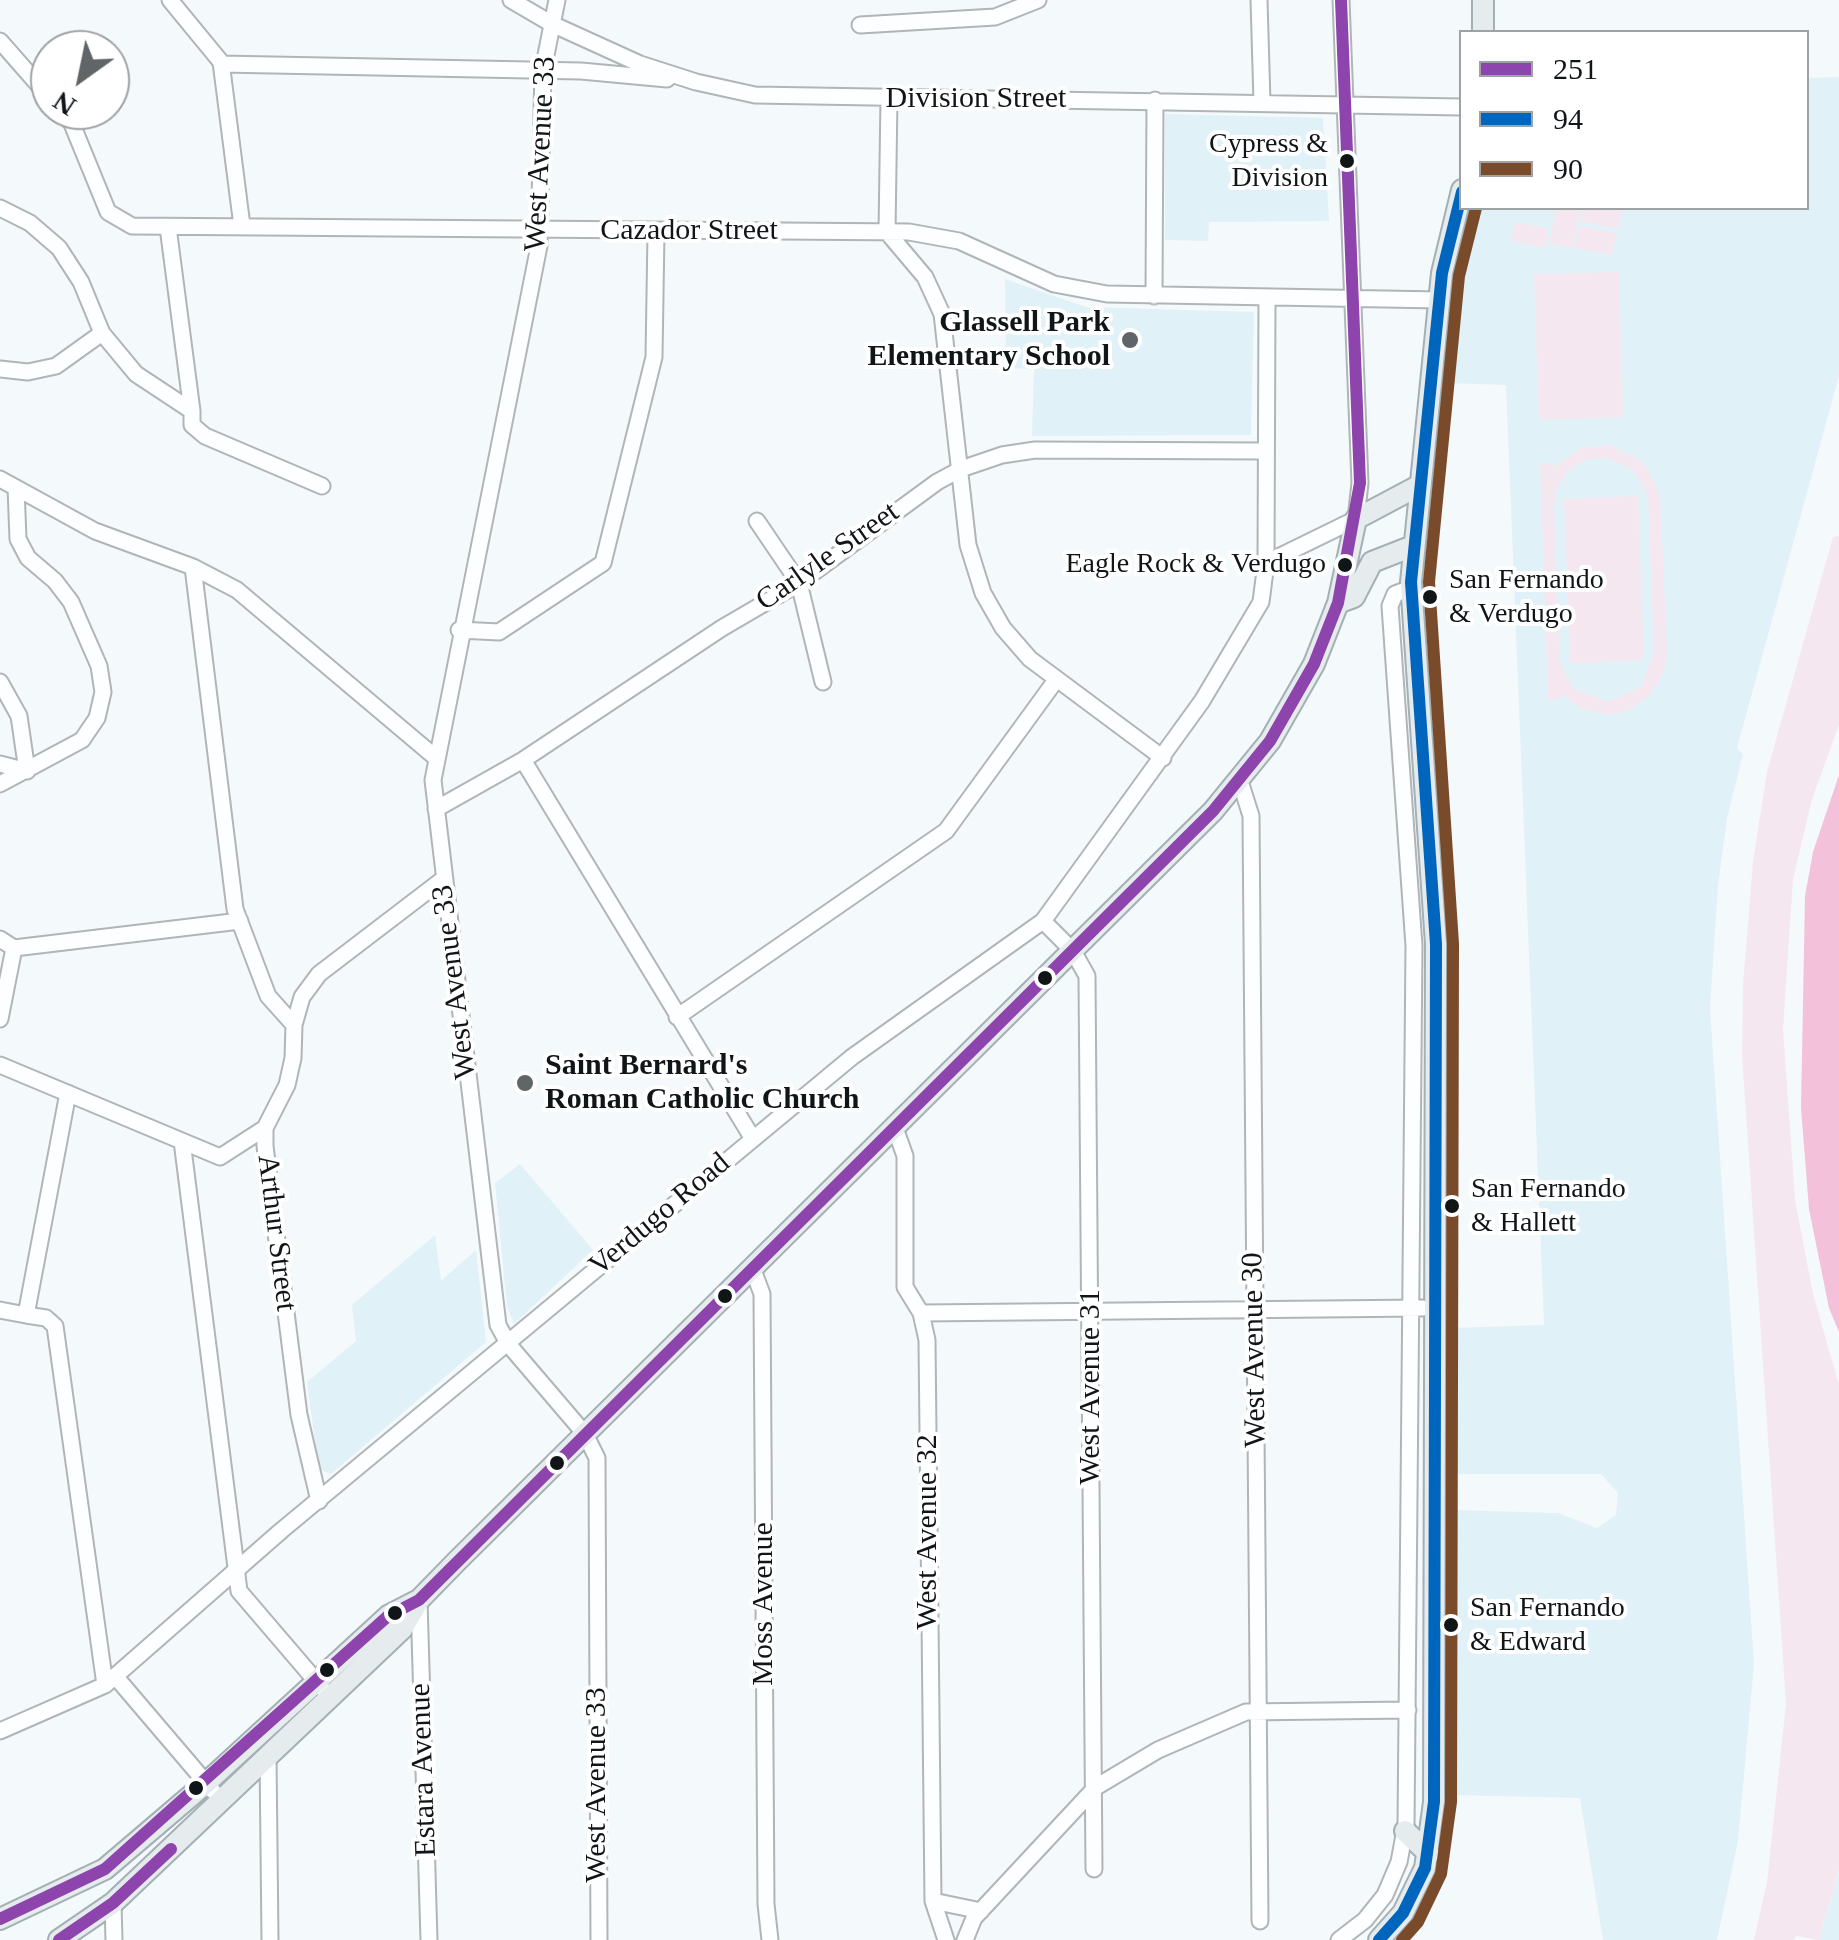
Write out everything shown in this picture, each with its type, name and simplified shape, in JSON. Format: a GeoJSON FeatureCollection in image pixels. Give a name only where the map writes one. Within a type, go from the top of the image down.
{"type":"FeatureCollection","features":[{"type":"Feature","properties":{"kind":"main road"},"geometry":{"type":"LineString","coordinates":[[1482,0],[1483,30]]}},
{"type":"Feature","properties":{"kind":"main road"},"geometry":{"type":"LineString","coordinates":[[1379,1940],[1403,1914],[1429,1854],[1434,1802],[1436,927],[1411,585],[1440,300],[1459,205]]}},
{"type":"Feature","properties":{"kind":"main road"},"geometry":{"type":"LineString","coordinates":[[59,1940],[113,1903],[268,1754],[388,1616],[419,1600],[1240,781],[1297,697],[1338,603],[1356,520],[1420,485]]}},
{"type":"Feature","properties":{"kind":"main road"},"geometry":{"type":"LineString","coordinates":[[1338,603],[1354,597],[1368,566],[1413,546]]}},
{"type":"Feature","properties":{"kind":"main road"},"geometry":{"type":"LineString","coordinates":[[1384,556],[1411,585]]}},
{"type":"Feature","properties":{"kind":"main road"},"geometry":{"type":"LineString","coordinates":[[0,1919],[62,1893],[105,1869],[324,1690]]}},
{"type":"Feature","properties":{"kind":"main road"},"geometry":{"type":"LineString","coordinates":[[1406,1831],[1429,1854]]}},
{"type":"Feature","properties":{"kind":"main road"},"geometry":{"type":"LineString","coordinates":[[113,1903],[113,1886],[130,1864],[137,1844]]}},
{"type":"Feature","properties":{"kind":"main road"},"geometry":{"type":"LineString","coordinates":[[62,1893],[113,1903]]}},
{"type":"Feature","properties":{"kind":"street"},"geometry":{"type":"LineString","coordinates":[[170,0],[217,52],[222,64],[242,226]]}},
{"type":"Feature","properties":{"kind":"street","name":"Division Street"},"geometry":{"type":"LineString","coordinates":[[511,0],[552,24],[696,82],[780,97],[1155,100],[1459,108]]}},
{"type":"Feature","properties":{"kind":"street","name":"West Avenue 33"},"geometry":{"type":"LineString","coordinates":[[557,0],[542,70],[541,230],[435,757],[436,810],[498,1325],[508,1345],[585,1434],[597,1458],[598,1940]]}},
{"type":"Feature","properties":{"kind":"street"},"geometry":{"type":"LineString","coordinates":[[860,25],[995,17],[1038,0]]}},
{"type":"Feature","properties":{"kind":"street"},"geometry":{"type":"LineString","coordinates":[[1258,0],[1262,102]]}},
{"type":"Feature","properties":{"kind":"street"},"geometry":{"type":"LineString","coordinates":[[1267,298],[1266,563],[1356,520],[1360,483],[1342,0]]}},
{"type":"Feature","properties":{"kind":"street"},"geometry":{"type":"LineString","coordinates":[[0,41],[30,75]]}},
{"type":"Feature","properties":{"kind":"street"},"geometry":{"type":"LineString","coordinates":[[222,64],[542,70],[696,82]]}},
{"type":"Feature","properties":{"kind":"street"},"geometry":{"type":"LineString","coordinates":[[888,98],[888,232],[926,277],[940,306],[968,546],[983,593],[1014,642],[1056,680],[1163,758]]}},
{"type":"Feature","properties":{"kind":"street"},"geometry":{"type":"LineString","coordinates":[[1154,296],[1155,100]]}},
{"type":"Feature","properties":{"kind":"street","name":"Cazador Street"},"geometry":{"type":"LineString","coordinates":[[74,130],[108,212],[132,226],[888,232],[958,241],[1072,288],[1154,296],[1440,300]]}},
{"type":"Feature","properties":{"kind":"street"},"geometry":{"type":"LineString","coordinates":[[0,208],[30,223],[59,248],[81,282],[102,333],[136,374],[192,411]]}},
{"type":"Feature","properties":{"kind":"street"},"geometry":{"type":"LineString","coordinates":[[168,226],[192,425],[205,436],[322,486]]}},
{"type":"Feature","properties":{"kind":"street"},"geometry":{"type":"LineString","coordinates":[[459,630],[499,632],[603,563],[654,357],[656,233]]}},
{"type":"Feature","properties":{"kind":"street"},"geometry":{"type":"LineString","coordinates":[[0,369],[28,372],[56,366],[102,333]]}},
{"type":"Feature","properties":{"kind":"street","name":"Carlyle Street"},"geometry":{"type":"LineString","coordinates":[[436,810],[523,760],[708,637],[799,583],[922,492],[961,470],[1002,455],[1035,450],[1266,451]]}},
{"type":"Feature","properties":{"kind":"street"},"geometry":{"type":"LineString","coordinates":[[0,479],[95,531],[193,567],[237,590],[435,757]]}},
{"type":"Feature","properties":{"kind":"street"},"geometry":{"type":"LineString","coordinates":[[0,784],[82,740],[97,718],[103,692],[99,666],[71,602],[56,581],[28,558],[18,539],[16,488]]}},
{"type":"Feature","properties":{"kind":"street"},"geometry":{"type":"LineString","coordinates":[[757,521],[799,583],[822,682]]}},
{"type":"Feature","properties":{"kind":"street","name":"Verdugo Road"},"geometry":{"type":"LineString","coordinates":[[0,1731],[110,1680],[852,1057],[1043,921],[1163,758],[1254,618],[1266,582],[1266,563]]}},
{"type":"Feature","properties":{"kind":"street"},"geometry":{"type":"LineString","coordinates":[[193,567],[240,921],[268,996],[294,1025]]}},
{"type":"Feature","properties":{"kind":"street"},"geometry":{"type":"LineString","coordinates":[[1339,1940],[1365,1920],[1385,1895],[1406,1831],[1413,928],[1390,606],[1395,594],[1411,585]]}},
{"type":"Feature","properties":{"kind":"street"},"geometry":{"type":"LineString","coordinates":[[678,1017],[946,831],[1056,680]]}},
{"type":"Feature","properties":{"kind":"street"},"geometry":{"type":"LineString","coordinates":[[0,682],[18,716],[27,771]]}},
{"type":"Feature","properties":{"kind":"street"},"geometry":{"type":"LineString","coordinates":[[523,760],[753,1138]]}},
{"type":"Feature","properties":{"kind":"street"},"geometry":{"type":"LineString","coordinates":[[0,764],[27,771]]}},
{"type":"Feature","properties":{"kind":"street","name":"West Avenue 30"},"geometry":{"type":"LineString","coordinates":[[1240,781],[1251,816],[1260,1921]]}},
{"type":"Feature","properties":{"kind":"street"},"geometry":{"type":"LineString","coordinates":[[294,1025],[302,996],[318,974],[442,880]]}},
{"type":"Feature","properties":{"kind":"street"},"geometry":{"type":"LineString","coordinates":[[0,1019],[7,944],[240,921]]}},
{"type":"Feature","properties":{"kind":"street","name":"West Avenue 31"},"geometry":{"type":"LineString","coordinates":[[1043,921],[1073,951],[1087,976],[1094,1869]]}},
{"type":"Feature","properties":{"kind":"street","name":"Arthur Street"},"geometry":{"type":"LineString","coordinates":[[294,1025],[287,1085],[265,1128],[299,1416],[319,1501]]}},
{"type":"Feature","properties":{"kind":"street"},"geometry":{"type":"LineString","coordinates":[[0,1065],[220,1157],[265,1128]]}},
{"type":"Feature","properties":{"kind":"street"},"geometry":{"type":"LineString","coordinates":[[26,1315],[68,1093]]}},
{"type":"Feature","properties":{"kind":"street","name":"West Avenue 32"},"geometry":{"type":"LineString","coordinates":[[895,1128],[905,1156],[905,1287],[921,1312],[926,1340],[932,1901],[946,1940]]}},
{"type":"Feature","properties":{"kind":"street"},"geometry":{"type":"LineString","coordinates":[[182,1141],[239,1591],[324,1690]]}},
{"type":"Feature","properties":{"kind":"street","name":"Moss Avenue"},"geometry":{"type":"LineString","coordinates":[[753,1270],[762,1294],[766,1904],[770,1940]]}},
{"type":"Feature","properties":{"kind":"street"},"geometry":{"type":"LineString","coordinates":[[921,1312],[1437,1308]]}},
{"type":"Feature","properties":{"kind":"street"},"geometry":{"type":"LineString","coordinates":[[0,1310],[46,1318],[55,1326],[110,1680],[220,1800]]}},
{"type":"Feature","properties":{"kind":"street","name":"Estara Avenue"},"geometry":{"type":"LineString","coordinates":[[419,1600],[429,1940]]}},
{"type":"Feature","properties":{"kind":"street"},"geometry":{"type":"LineString","coordinates":[[965,1940],[981,1911],[1096,1787],[1158,1750],[1258,1710],[1408,1710]]}},
{"type":"Feature","properties":{"kind":"street"},"geometry":{"type":"LineString","coordinates":[[268,1754],[270,1940]]}},
{"type":"Feature","properties":{"kind":"street"},"geometry":{"type":"LineString","coordinates":[[932,1901],[981,1911]]}},
{"type":"Feature","properties":{"kind":"street"},"geometry":{"type":"LineString","coordinates":[[113,1903],[114,1940]]}},
{"type":"Feature","properties":{"kind":"shaded area"},"geometry":{"type":"Polygon","coordinates":[[[1839,77],[1839,376],[1737,748],[1743,754],[1727,818],[1718,885],[1710,1008],[1754,1664],[1738,1841],[1717,1940],[1603,1940],[1580,1798],[1452,1795],[1453,1510],[1558,1513],[1597,1528],[1616,1515],[1618,1493],[1601,1474],[1453,1474],[1451,1328],[1544,1325],[1506,385],[1449,383],[1465,246],[1474,210],[1809,210],[1809,78],[1839,77]]]}},
{"type":"Feature","properties":{"kind":"shaded area"},"geometry":{"type":"Polygon","coordinates":[[[1165,114],[1323,118],[1329,221],[1209,222],[1208,241],[1165,240],[1165,114]]]}},
{"type":"Feature","properties":{"kind":"shaded area"},"geometry":{"type":"Polygon","coordinates":[[[1556,210],[1579,210],[1572,248],[1549,244],[1556,210]]]}},
{"type":"Feature","properties":{"kind":"shaded area"},"geometry":{"type":"Polygon","coordinates":[[[1582,210],[1622,210],[1618,229],[1579,221],[1582,210]]]}},
{"type":"Feature","properties":{"kind":"shaded area"},"geometry":{"type":"Polygon","coordinates":[[[1514,222],[1549,229],[1545,248],[1511,241],[1514,222]]]}},
{"type":"Feature","properties":{"kind":"shaded area"},"geometry":{"type":"Polygon","coordinates":[[[1578,226],[1617,233],[1612,255],[1574,248],[1578,226]]]}},
{"type":"Feature","properties":{"kind":"shaded area"},"geometry":{"type":"Polygon","coordinates":[[[1619,272],[1623,417],[1539,420],[1534,274],[1619,272]]]}},
{"type":"Feature","properties":{"kind":"shaded area","name":"Glassell Park Elementary School"},"geometry":{"type":"Polygon","coordinates":[[[1005,279],[1086,307],[1254,312],[1251,435],[1032,436],[1034,369],[1006,368],[1005,279]]]}},
{"type":"Feature","properties":{"kind":"shaded area"},"geometry":{"type":"Polygon","coordinates":[[[1609,445],[1642,461],[1660,493],[1667,653],[1664,671],[1650,696],[1627,711],[1609,715],[1581,709],[1562,694],[1561,699],[1548,700],[1540,463],[1552,463],[1554,468],[1581,448],[1609,445]],[[1607,458],[1585,460],[1567,472],[1556,491],[1554,506],[1560,663],[1574,689],[1608,702],[1641,687],[1654,653],[1648,496],[1634,470],[1607,458]]]}},
{"type":"Feature","properties":{"kind":"shaded area"},"geometry":{"type":"Polygon","coordinates":[[[1638,496],[1644,660],[1570,663],[1564,499],[1638,496]]]}},
{"type":"Feature","properties":{"kind":"shaded area"},"geometry":{"type":"Polygon","coordinates":[[[1839,536],[1839,725],[1812,799],[1793,879],[1783,1029],[1795,1200],[1813,1294],[1839,1385],[1839,1870],[1819,1940],[1796,1936],[1794,1940],[1754,1940],[1767,1882],[1786,1704],[1742,1055],[1743,984],[1753,862],[1767,772],[1833,537],[1839,536]]]}},
{"type":"Feature","properties":{"kind":"shaded area"},"geometry":{"type":"Polygon","coordinates":[[[1839,775],[1839,1332],[1829,1308],[1809,1209],[1801,1108],[1805,896],[1813,852],[1839,775]]]}},
{"type":"Feature","properties":{"kind":"shaded area"},"geometry":{"type":"Polygon","coordinates":[[[520,1164],[593,1250],[514,1324],[507,1306],[495,1183],[520,1164]]]}},
{"type":"Feature","properties":{"kind":"shaded area"},"geometry":{"type":"Polygon","coordinates":[[[435,1235],[441,1281],[476,1250],[486,1342],[331,1474],[319,1469],[307,1382],[356,1341],[352,1305],[435,1235]]]}},
{"type":"Feature","properties":{"kind":"shaded area"},"geometry":{"type":"Polygon","coordinates":[[[1839,1871],[1839,1940],[1819,1940],[1839,1871]]]}},
{"type":"Feature","properties":{"kind":"transit line","name":"251"},"geometry":{"type":"LineString","coordinates":[[0,1919],[105,1869],[388,1616],[419,1600],[1213,811],[1270,741],[1314,664],[1338,603],[1360,483],[1341,0]]}},
{"type":"Feature","properties":{"kind":"transit line","name":"94"},"geometry":{"type":"LineString","coordinates":[[1379,1940],[1403,1913],[1425,1868],[1434,1802],[1436,944],[1411,582],[1442,273],[1459,204]]}},
{"type":"Feature","properties":{"kind":"transit line","name":"90"},"geometry":{"type":"LineString","coordinates":[[1402,1940],[1418,1922],[1441,1874],[1451,1802],[1453,944],[1429,582],[1459,276],[1476,210]]}},
{"type":"Feature","properties":{"kind":"transit line","name":"251"},"geometry":{"type":"LineString","coordinates":[[59,1940],[113,1903],[171,1849]]}},
{"type":"Feature","properties":{"kind":"place","name":"Cypress & Division"},"geometry":{"type":"Point","coordinates":[1347,161]}},
{"type":"Feature","properties":{"kind":"place","name":"Glassell Park Elementary School"},"geometry":{"type":"Point","coordinates":[1130,340]}},
{"type":"Feature","properties":{"kind":"place","name":"Eagle Rock & Verdugo"},"geometry":{"type":"Point","coordinates":[1345,565]}},
{"type":"Feature","properties":{"kind":"place","name":"San Fernando & Verdugo"},"geometry":{"type":"Point","coordinates":[1430,597]}},
{"type":"Feature","properties":{"kind":"place","name":"Saint Bernard's Roman Catholic Church"},"geometry":{"type":"Point","coordinates":[525,1083]}},
{"type":"Feature","properties":{"kind":"place","name":"San Fernando & Hallett"},"geometry":{"type":"Point","coordinates":[1452,1206]}},
{"type":"Feature","properties":{"kind":"place","name":"San Fernando & Edward"},"geometry":{"type":"Point","coordinates":[1451,1625]}}]}
